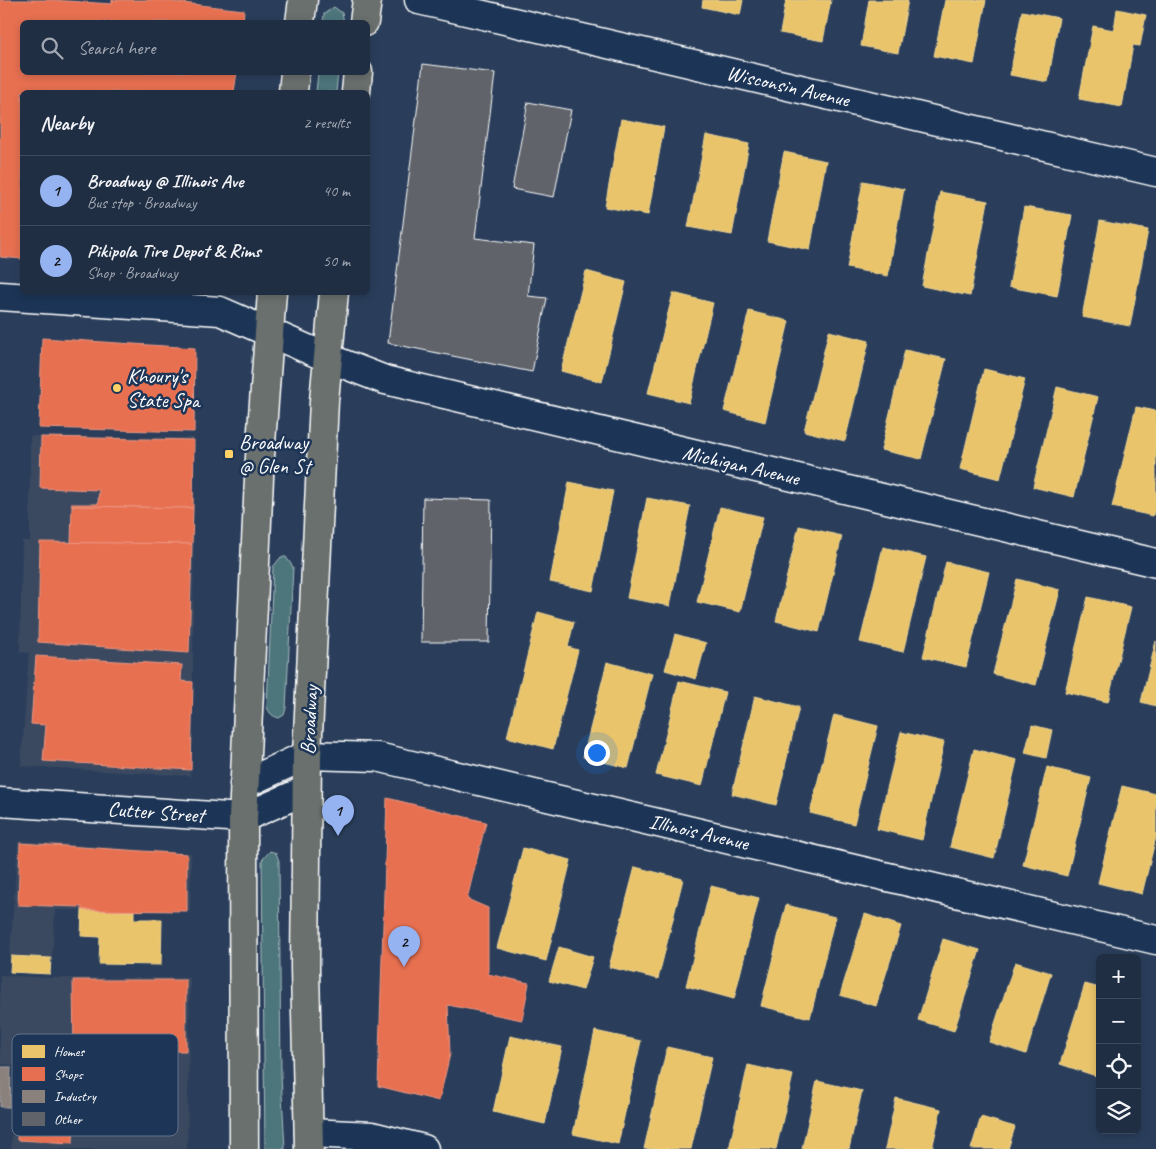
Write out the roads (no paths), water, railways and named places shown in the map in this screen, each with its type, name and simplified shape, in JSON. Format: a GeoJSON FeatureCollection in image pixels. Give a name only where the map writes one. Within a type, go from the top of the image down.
{"type":"FeatureCollection","features":[{"type":"Feature","properties":{"kind":"main road"},"geometry":{"type":"LineString","coordinates":[[300,20],[303,0]]}},
{"type":"Feature","properties":{"kind":"main road"},"geometry":{"type":"LineString","coordinates":[[364,20],[367,0]]}},
{"type":"Feature","properties":{"kind":"main road"},"geometry":{"type":"LineString","coordinates":[[293,90],[295,75]]}},
{"type":"Feature","properties":{"kind":"main road"},"geometry":{"type":"LineString","coordinates":[[356,90],[358,75]]}},
{"type":"Feature","properties":{"kind":"main road"},"geometry":{"type":"LineString","coordinates":[[244,1149],[244,784],[259,467],[272,295]]}},
{"type":"Feature","properties":{"kind":"main road","name":"Broadway"},"geometry":{"type":"LineString","coordinates":[[309,1141],[305,968],[307,755],[328,358],[334,295]]}},
{"type":"Feature","properties":{"kind":"street","name":"Wisconsin Avenue"},"geometry":{"type":"LineString","coordinates":[[419,0],[1156,172]]}},
{"type":"Feature","properties":{"kind":"street","name":"Michigan Avenue"},"geometry":{"type":"LineString","coordinates":[[0,296],[220,311],[328,358],[385,380],[1156,564]]}},
{"type":"Feature","properties":{"kind":"street","name":"Illinois Avenue"},"geometry":{"type":"LineString","coordinates":[[244,784],[307,755],[377,757],[1156,940]]}},
{"type":"Feature","properties":{"kind":"street","name":"Cutter Street"},"geometry":{"type":"LineString","coordinates":[[0,802],[243,818],[306,790]]}},
{"type":"Feature","properties":{"kind":"street"},"geometry":{"type":"LineString","coordinates":[[309,1141],[372,1136],[424,1149]]}},
{"type":"Feature","properties":{"kind":"place","name":"Khoury's State Spa"},"geometry":{"type":"Point","coordinates":[117,388]}},
{"type":"Feature","properties":{"kind":"place","name":"Broadway @ Glen St"},"geometry":{"type":"Point","coordinates":[229,454]}},
{"type":"Feature","properties":{"kind":"place","name":"Broadway @ Illinois Ave"},"geometry":{"type":"Point","coordinates":[338,836]}},
{"type":"Feature","properties":{"kind":"place","name":"Pikipola Tire Depot & Rims"},"geometry":{"type":"Point","coordinates":[404,967]}}]}
